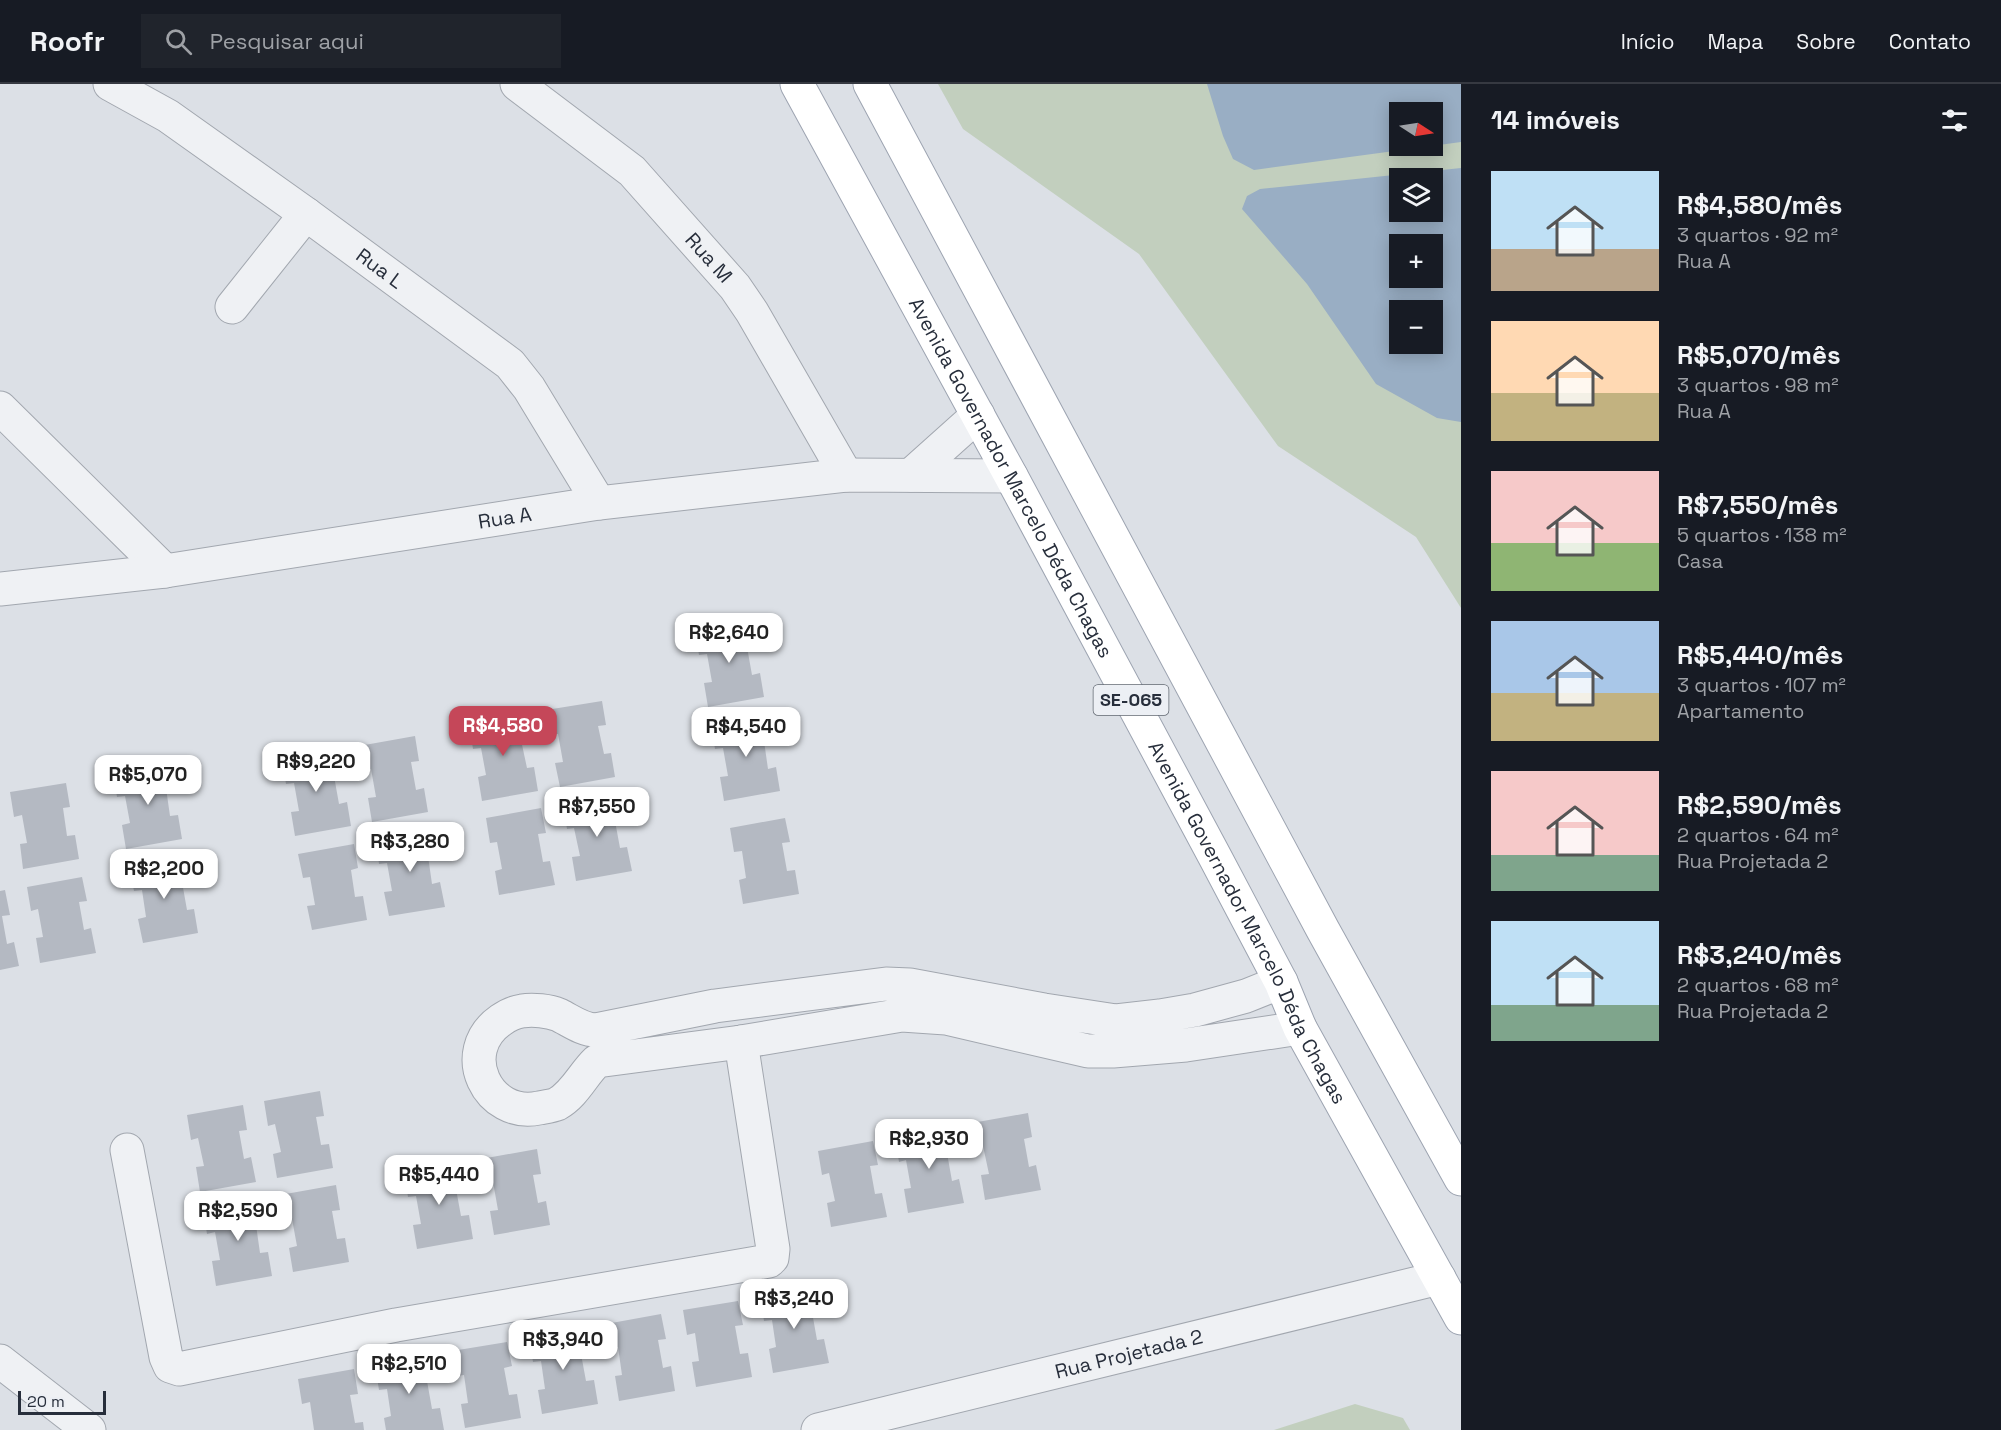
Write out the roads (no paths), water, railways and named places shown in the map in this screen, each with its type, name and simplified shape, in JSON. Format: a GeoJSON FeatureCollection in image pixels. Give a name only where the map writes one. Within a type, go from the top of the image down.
{"type":"FeatureCollection","features":[{"type":"Feature","properties":{"kind":"main road","name":"Avenida Governador Marcelo Déda Chagas"},"geometry":{"type":"LineString","coordinates":[[797,84],[1011,476],[1281,982],[1300,1028],[1461,1318]]}},
{"type":"Feature","properties":{"kind":"main road","name":"SE-065"},"geometry":{"type":"LineString","coordinates":[[870,84],[1323,930],[1461,1179]]}},
{"type":"Feature","properties":{"kind":"street","name":"Rua L"},"geometry":{"type":"LineString","coordinates":[[110,84],[168,116],[306,213],[510,364],[529,388],[599,503]]}},
{"type":"Feature","properties":{"kind":"street","name":"Rua M"},"geometry":{"type":"LineString","coordinates":[[517,84],[628,166],[735,287],[752,312],[846,475]]}},
{"type":"Feature","properties":{"kind":"street"},"geometry":{"type":"LineString","coordinates":[[232,307],[306,213]]}},
{"type":"Feature","properties":{"kind":"street"},"geometry":{"type":"LineString","coordinates":[[0,408],[165,572]]}},
{"type":"Feature","properties":{"kind":"street"},"geometry":{"type":"LineString","coordinates":[[911,475],[978,415]]}},
{"type":"Feature","properties":{"kind":"street","name":"Rua A"},"geometry":{"type":"LineString","coordinates":[[0,589],[165,572],[599,503],[846,475],[1011,476]]}},
{"type":"Feature","properties":{"kind":"street"},"geometry":{"type":"LineString","coordinates":[[1281,982],[1246,996],[1195,1010],[1116,1021],[910,985],[886,984],[715,1006],[602,1030],[587,1029],[556,1014],[522,1011],[508,1015],[492,1026],[480,1043],[478,1063],[486,1087],[505,1104],[528,1110],[556,1104],[576,1088],[597,1061],[741,1042],[902,1015],[946,1018],[1088,1051],[1186,1045],[1300,1028]]}},
{"type":"Feature","properties":{"kind":"street"},"geometry":{"type":"LineString","coordinates":[[127,1150],[166,1357],[171,1366],[180,1369],[396,1325],[769,1261],[772,1258],[773,1249],[741,1042]]}},
{"type":"Feature","properties":{"kind":"street","name":"Rua Projetada 2"},"geometry":{"type":"LineString","coordinates":[[818,1430],[1439,1278]]}},
{"type":"Feature","properties":{"kind":"street"},"geometry":{"type":"LineString","coordinates":[[0,1361],[89,1430]]}},
{"type":"Feature","properties":{"kind":"water"},"geometry":{"type":"Polygon","coordinates":[[[1207,84],[1461,84],[1461,142],[1443,144],[1443,102],[1389,102],[1389,152],[1254,170],[1233,159],[1223,136],[1207,84]]]}},
{"type":"Feature","properties":{"kind":"water"},"geometry":{"type":"Polygon","coordinates":[[[1461,168],[1461,422],[1437,418],[1376,384],[1307,284],[1242,209],[1247,196],[1260,189],[1389,176],[1389,222],[1443,222],[1443,170],[1461,168]]]}}]}
